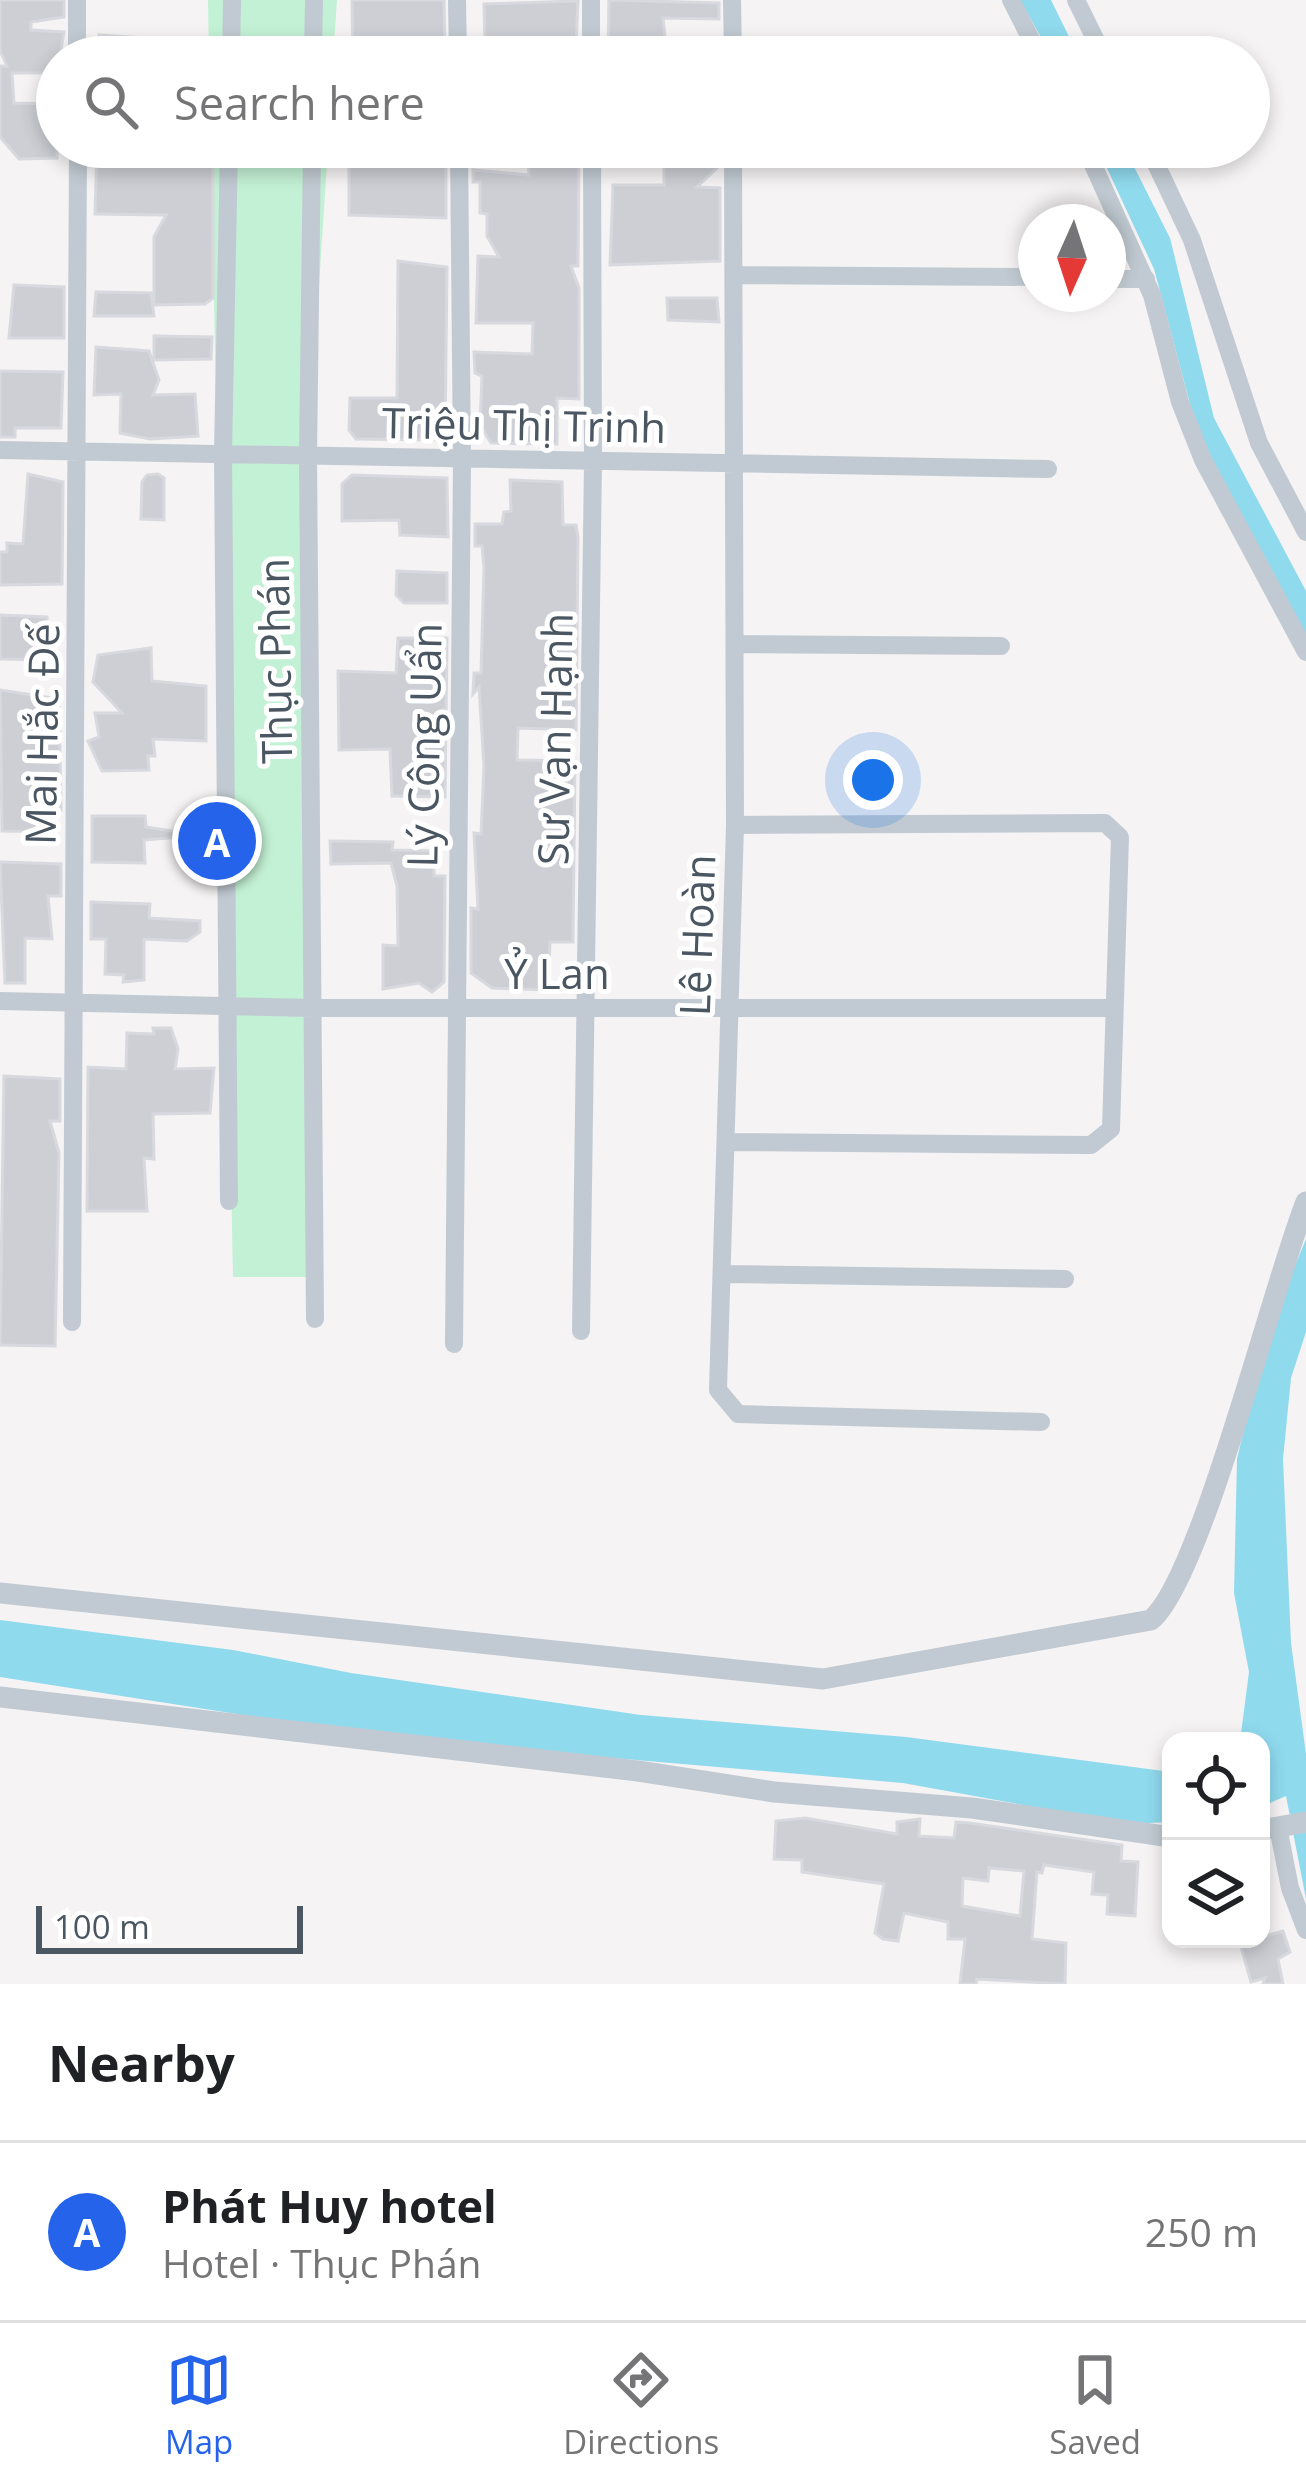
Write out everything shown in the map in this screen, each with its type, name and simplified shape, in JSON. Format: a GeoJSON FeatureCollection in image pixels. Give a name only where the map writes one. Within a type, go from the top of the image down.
{"type":"FeatureCollection","features":[{"type":"Feature","properties":{"kind":"street"},"geometry":{"type":"LineString","coordinates":[[77,0],[77,36]]}},
{"type":"Feature","properties":{"kind":"street"},"geometry":{"type":"LineString","coordinates":[[231,36],[232,0]]}},
{"type":"Feature","properties":{"kind":"street"},"geometry":{"type":"LineString","coordinates":[[314,0],[314,36]]}},
{"type":"Feature","properties":{"kind":"street"},"geometry":{"type":"LineString","coordinates":[[457,0],[458,36]]}},
{"type":"Feature","properties":{"kind":"street"},"geometry":{"type":"LineString","coordinates":[[591,0],[591,36]]}},
{"type":"Feature","properties":{"kind":"street"},"geometry":{"type":"LineString","coordinates":[[732,0],[733,36]]}},
{"type":"Feature","properties":{"kind":"street"},"geometry":{"type":"LineString","coordinates":[[1011,0],[1029,36]]}},
{"type":"Feature","properties":{"kind":"street"},"geometry":{"type":"LineString","coordinates":[[1076,0],[1094,36]]}},
{"type":"Feature","properties":{"kind":"street","name":"Mai Hắc Đế"},"geometry":{"type":"LineString","coordinates":[[72,1322],[78,168]]}},
{"type":"Feature","properties":{"kind":"street","name":"Thục Phán"},"geometry":{"type":"LineString","coordinates":[[229,168],[224,453],[229,1202]]}},
{"type":"Feature","properties":{"kind":"street","name":"Thục Phán"},"geometry":{"type":"LineString","coordinates":[[312,168],[308,456],[315,1319]]}},
{"type":"Feature","properties":{"kind":"street","name":"Lý Công Uẩn"},"geometry":{"type":"LineString","coordinates":[[454,1344],[462,462],[459,168]]}},
{"type":"Feature","properties":{"kind":"street","name":"Sư Vạn Hạnh"},"geometry":{"type":"LineString","coordinates":[[581,1331],[593,462],[592,168]]}},
{"type":"Feature","properties":{"kind":"street","name":"Lê Hoàn"},"geometry":{"type":"LineString","coordinates":[[734,168],[735,825],[718,1390],[737,1414],[1041,1422]]}},
{"type":"Feature","properties":{"kind":"street"},"geometry":{"type":"LineString","coordinates":[[1095,168],[1146,280],[1190,431],[1306,652]]}},
{"type":"Feature","properties":{"kind":"street"},"geometry":{"type":"LineString","coordinates":[[1158,168],[1192,239],[1259,443],[1306,532]]}},
{"type":"Feature","properties":{"kind":"street"},"geometry":{"type":"LineString","coordinates":[[734,275],[1018,277]]}},
{"type":"Feature","properties":{"kind":"street"},"geometry":{"type":"LineString","coordinates":[[1126,279],[1146,280]]}},
{"type":"Feature","properties":{"kind":"street","name":"Triệu Thị Trinh"},"geometry":{"type":"LineString","coordinates":[[0,450],[462,462],[1048,469]]}},
{"type":"Feature","properties":{"kind":"street"},"geometry":{"type":"LineString","coordinates":[[736,644],[1001,646]]}},
{"type":"Feature","properties":{"kind":"street"},"geometry":{"type":"LineString","coordinates":[[729,1142],[1091,1145],[1111,1129],[1120,837],[1105,824],[735,825]]}},
{"type":"Feature","properties":{"kind":"street","name":"Ỷ Lan"},"geometry":{"type":"LineString","coordinates":[[0,1000],[313,1008],[1114,1008]]}},
{"type":"Feature","properties":{"kind":"street"},"geometry":{"type":"LineString","coordinates":[[0,1593],[823,1679],[1151,1620],[1164,1610],[1198,1527],[1306,1202]]}},
{"type":"Feature","properties":{"kind":"street"},"geometry":{"type":"LineString","coordinates":[[724,1274],[1065,1279]]}},
{"type":"Feature","properties":{"kind":"street"},"geometry":{"type":"LineString","coordinates":[[0,1697],[595,1766],[774,1792],[972,1808],[1162,1836]]}},
{"type":"Feature","properties":{"kind":"street"},"geometry":{"type":"LineString","coordinates":[[1283,1827],[1290,1888],[1306,1930]]}},
{"type":"Feature","properties":{"kind":"green space"},"geometry":{"type":"Polygon","coordinates":[[[208,0],[337,0],[334,36],[209,36],[208,0]]]}},
{"type":"Feature","properties":{"kind":"green space"},"geometry":{"type":"Polygon","coordinates":[[[211,168],[327,168],[308,456],[313,1277],[233,1277],[211,168]]]}},
{"type":"Feature","properties":{"kind":"water"},"geometry":{"type":"Polygon","coordinates":[[[1020,0],[1051,0],[1069,36],[1040,36],[1020,0]]]}},
{"type":"Feature","properties":{"kind":"water"},"geometry":{"type":"Polygon","coordinates":[[[1107,168],[1135,168],[1170,238],[1214,418],[1306,591],[1306,635],[1201,445],[1154,269],[1107,168]]]}},
{"type":"Feature","properties":{"kind":"water"},"geometry":{"type":"Polygon","coordinates":[[[1306,1239],[1306,1332],[1291,1378],[1283,1459],[1291,1643],[1306,1754],[1306,1899],[1286,1796],[1270,1803],[1270,1732],[1241,1732],[1249,1672],[1234,1593],[1237,1459],[1266,1336],[1306,1239]]]}},
{"type":"Feature","properties":{"kind":"water"},"geometry":{"type":"Polygon","coordinates":[[[0,1620],[233,1650],[351,1673],[641,1715],[906,1737],[1162,1771],[1162,1822],[1127,1824],[903,1783],[403,1740],[0,1677],[0,1620]]]}},
{"type":"Feature","properties":{"kind":"building"},"geometry":{"type":"Polygon","coordinates":[[[0,0],[64,0],[64,17],[31,22],[31,30],[64,32],[63,36],[36,36],[36,73],[12,73],[14,103],[36,104],[36,159],[19,159],[0,137],[0,66],[7,66],[0,50],[0,0]]]}},
{"type":"Feature","properties":{"kind":"building"},"geometry":{"type":"Polygon","coordinates":[[[352,0],[444,0],[445,36],[353,36],[352,0]]]}},
{"type":"Feature","properties":{"kind":"building"},"geometry":{"type":"Polygon","coordinates":[[[609,0],[719,3],[719,19],[663,18],[665,36],[608,36],[609,0]]]}},
{"type":"Feature","properties":{"kind":"building"},"geometry":{"type":"Polygon","coordinates":[[[578,1],[576,36],[485,36],[484,4],[578,1]]]}},
{"type":"Feature","properties":{"kind":"building"},"geometry":{"type":"Polygon","coordinates":[[[96,168],[213,168],[213,298],[205,304],[154,305],[154,237],[166,215],[95,214],[96,168]]]}},
{"type":"Feature","properties":{"kind":"building"},"geometry":{"type":"Polygon","coordinates":[[[349,168],[446,168],[446,218],[349,215],[349,168]]]}},
{"type":"Feature","properties":{"kind":"building"},"geometry":{"type":"Polygon","coordinates":[[[529,168],[579,168],[578,266],[571,266],[579,288],[579,399],[557,398],[557,444],[491,443],[480,425],[482,376],[475,373],[474,352],[532,354],[533,323],[476,323],[478,256],[499,257],[487,236],[487,214],[480,213],[480,182],[473,182],[473,170],[529,175],[529,168]]]}},
{"type":"Feature","properties":{"kind":"building"},"geometry":{"type":"Polygon","coordinates":[[[664,168],[717,168],[697,187],[720,188],[720,261],[610,265],[613,185],[664,185],[664,168]]]}},
{"type":"Feature","properties":{"kind":"building"},"geometry":{"type":"Polygon","coordinates":[[[398,261],[447,267],[445,440],[356,439],[349,430],[350,398],[397,398],[398,261]]]}},
{"type":"Feature","properties":{"kind":"building"},"geometry":{"type":"Polygon","coordinates":[[[14,285],[64,287],[64,338],[9,338],[14,285]]]}},
{"type":"Feature","properties":{"kind":"building"},"geometry":{"type":"Polygon","coordinates":[[[96,292],[151,293],[154,316],[94,316],[96,292]]]}},
{"type":"Feature","properties":{"kind":"building"},"geometry":{"type":"Polygon","coordinates":[[[667,298],[717,298],[719,322],[668,320],[667,298]]]}},
{"type":"Feature","properties":{"kind":"building"},"geometry":{"type":"Polygon","coordinates":[[[154,336],[212,337],[211,359],[154,360],[154,336]]]}},
{"type":"Feature","properties":{"kind":"building"},"geometry":{"type":"Polygon","coordinates":[[[96,347],[149,351],[159,380],[153,395],[195,394],[198,436],[150,439],[120,433],[121,394],[94,395],[96,347]]]}},
{"type":"Feature","properties":{"kind":"building"},"geometry":{"type":"Polygon","coordinates":[[[0,371],[63,372],[61,428],[15,428],[15,437],[0,437],[0,371]]]}},
{"type":"Feature","properties":{"kind":"building"},"geometry":{"type":"Polygon","coordinates":[[[28,474],[63,482],[62,584],[0,585],[0,552],[7,552],[7,543],[23,544],[28,474]]]}},
{"type":"Feature","properties":{"kind":"building"},"geometry":{"type":"Polygon","coordinates":[[[147,475],[164,478],[164,520],[141,519],[142,482],[147,475]]]}},
{"type":"Feature","properties":{"kind":"building"},"geometry":{"type":"Polygon","coordinates":[[[352,475],[447,478],[448,537],[400,535],[399,520],[342,521],[342,484],[352,475]]]}},
{"type":"Feature","properties":{"kind":"building"},"geometry":{"type":"Polygon","coordinates":[[[510,480],[562,482],[563,525],[576,525],[578,537],[576,730],[518,728],[517,760],[575,761],[573,942],[550,942],[548,990],[492,988],[471,973],[471,908],[478,909],[474,833],[481,834],[484,766],[479,687],[473,694],[474,673],[481,673],[484,568],[482,546],[475,546],[475,524],[502,524],[504,512],[511,511],[510,480]]]}},
{"type":"Feature","properties":{"kind":"building"},"geometry":{"type":"Polygon","coordinates":[[[397,571],[447,573],[447,603],[404,603],[396,595],[397,571]]]}},
{"type":"Feature","properties":{"kind":"building"},"geometry":{"type":"Polygon","coordinates":[[[0,615],[47,617],[49,660],[0,659],[0,615]]]}},
{"type":"Feature","properties":{"kind":"building"},"geometry":{"type":"Polygon","coordinates":[[[398,638],[447,638],[445,797],[392,796],[390,749],[339,750],[338,671],[396,673],[398,638]]]}},
{"type":"Feature","properties":{"kind":"building"},"geometry":{"type":"Polygon","coordinates":[[[151,648],[152,681],[206,686],[206,741],[153,739],[155,756],[148,756],[149,770],[102,771],[88,741],[99,737],[95,713],[122,713],[93,682],[98,655],[151,648]]]}},
{"type":"Feature","properties":{"kind":"building"},"geometry":{"type":"Polygon","coordinates":[[[0,690],[59,699],[61,810],[55,810],[54,832],[2,831],[0,690]]]}},
{"type":"Feature","properties":{"kind":"building"},"geometry":{"type":"Polygon","coordinates":[[[92,816],[145,816],[146,827],[179,832],[179,837],[144,840],[145,863],[92,862],[92,816]]]}},
{"type":"Feature","properties":{"kind":"building"},"geometry":{"type":"Polygon","coordinates":[[[330,841],[393,842],[392,850],[434,851],[434,876],[445,876],[444,982],[432,992],[419,983],[383,989],[383,945],[398,946],[397,886],[391,863],[331,864],[330,841]]]}},
{"type":"Feature","properties":{"kind":"building"},"geometry":{"type":"Polygon","coordinates":[[[0,862],[61,864],[61,896],[48,896],[52,939],[25,938],[25,983],[5,983],[0,862]]]}},
{"type":"Feature","properties":{"kind":"building"},"geometry":{"type":"Polygon","coordinates":[[[91,902],[150,904],[149,918],[200,921],[200,932],[187,941],[144,939],[144,980],[123,982],[124,975],[105,974],[106,939],[91,939],[91,902]]]}},
{"type":"Feature","properties":{"kind":"building"},"geometry":{"type":"Polygon","coordinates":[[[153,1028],[171,1028],[178,1049],[175,1069],[214,1068],[210,1113],[153,1114],[154,1159],[144,1158],[147,1211],[87,1211],[88,1067],[126,1069],[127,1033],[154,1034],[153,1028]]]}},
{"type":"Feature","properties":{"kind":"building"},"geometry":{"type":"Polygon","coordinates":[[[4,1076],[60,1079],[60,1121],[50,1121],[59,1153],[55,1346],[0,1345],[4,1076]]]}},
{"type":"Feature","properties":{"kind":"building"},"geometry":{"type":"Polygon","coordinates":[[[805,1818],[897,1834],[897,1822],[920,1819],[919,1836],[954,1838],[956,1822],[1122,1845],[1121,1861],[1138,1862],[1135,1916],[1107,1914],[1108,1895],[1092,1894],[1094,1872],[1044,1865],[1042,1873],[1037,1872],[1032,1939],[1066,1943],[1065,1984],[977,1979],[976,1984],[960,1984],[965,1939],[948,1939],[948,1922],[904,1913],[898,1941],[883,1939],[875,1933],[884,1884],[802,1872],[802,1860],[774,1859],[776,1821],[805,1818]],[[989,1868],[988,1881],[963,1878],[962,1906],[1020,1916],[1024,1871],[989,1868]]]}},
{"type":"Feature","properties":{"kind":"building"},"geometry":{"type":"Polygon","coordinates":[[[1283,1931],[1290,1952],[1278,1959],[1283,1984],[1263,1984],[1265,1978],[1251,1982],[1241,1948],[1270,1948],[1270,1935],[1283,1931]]]}},
{"type":"Feature","properties":{"kind":"place","name":"Phát Huy hotel"},"geometry":{"type":"Point","coordinates":[217,841]}}]}
